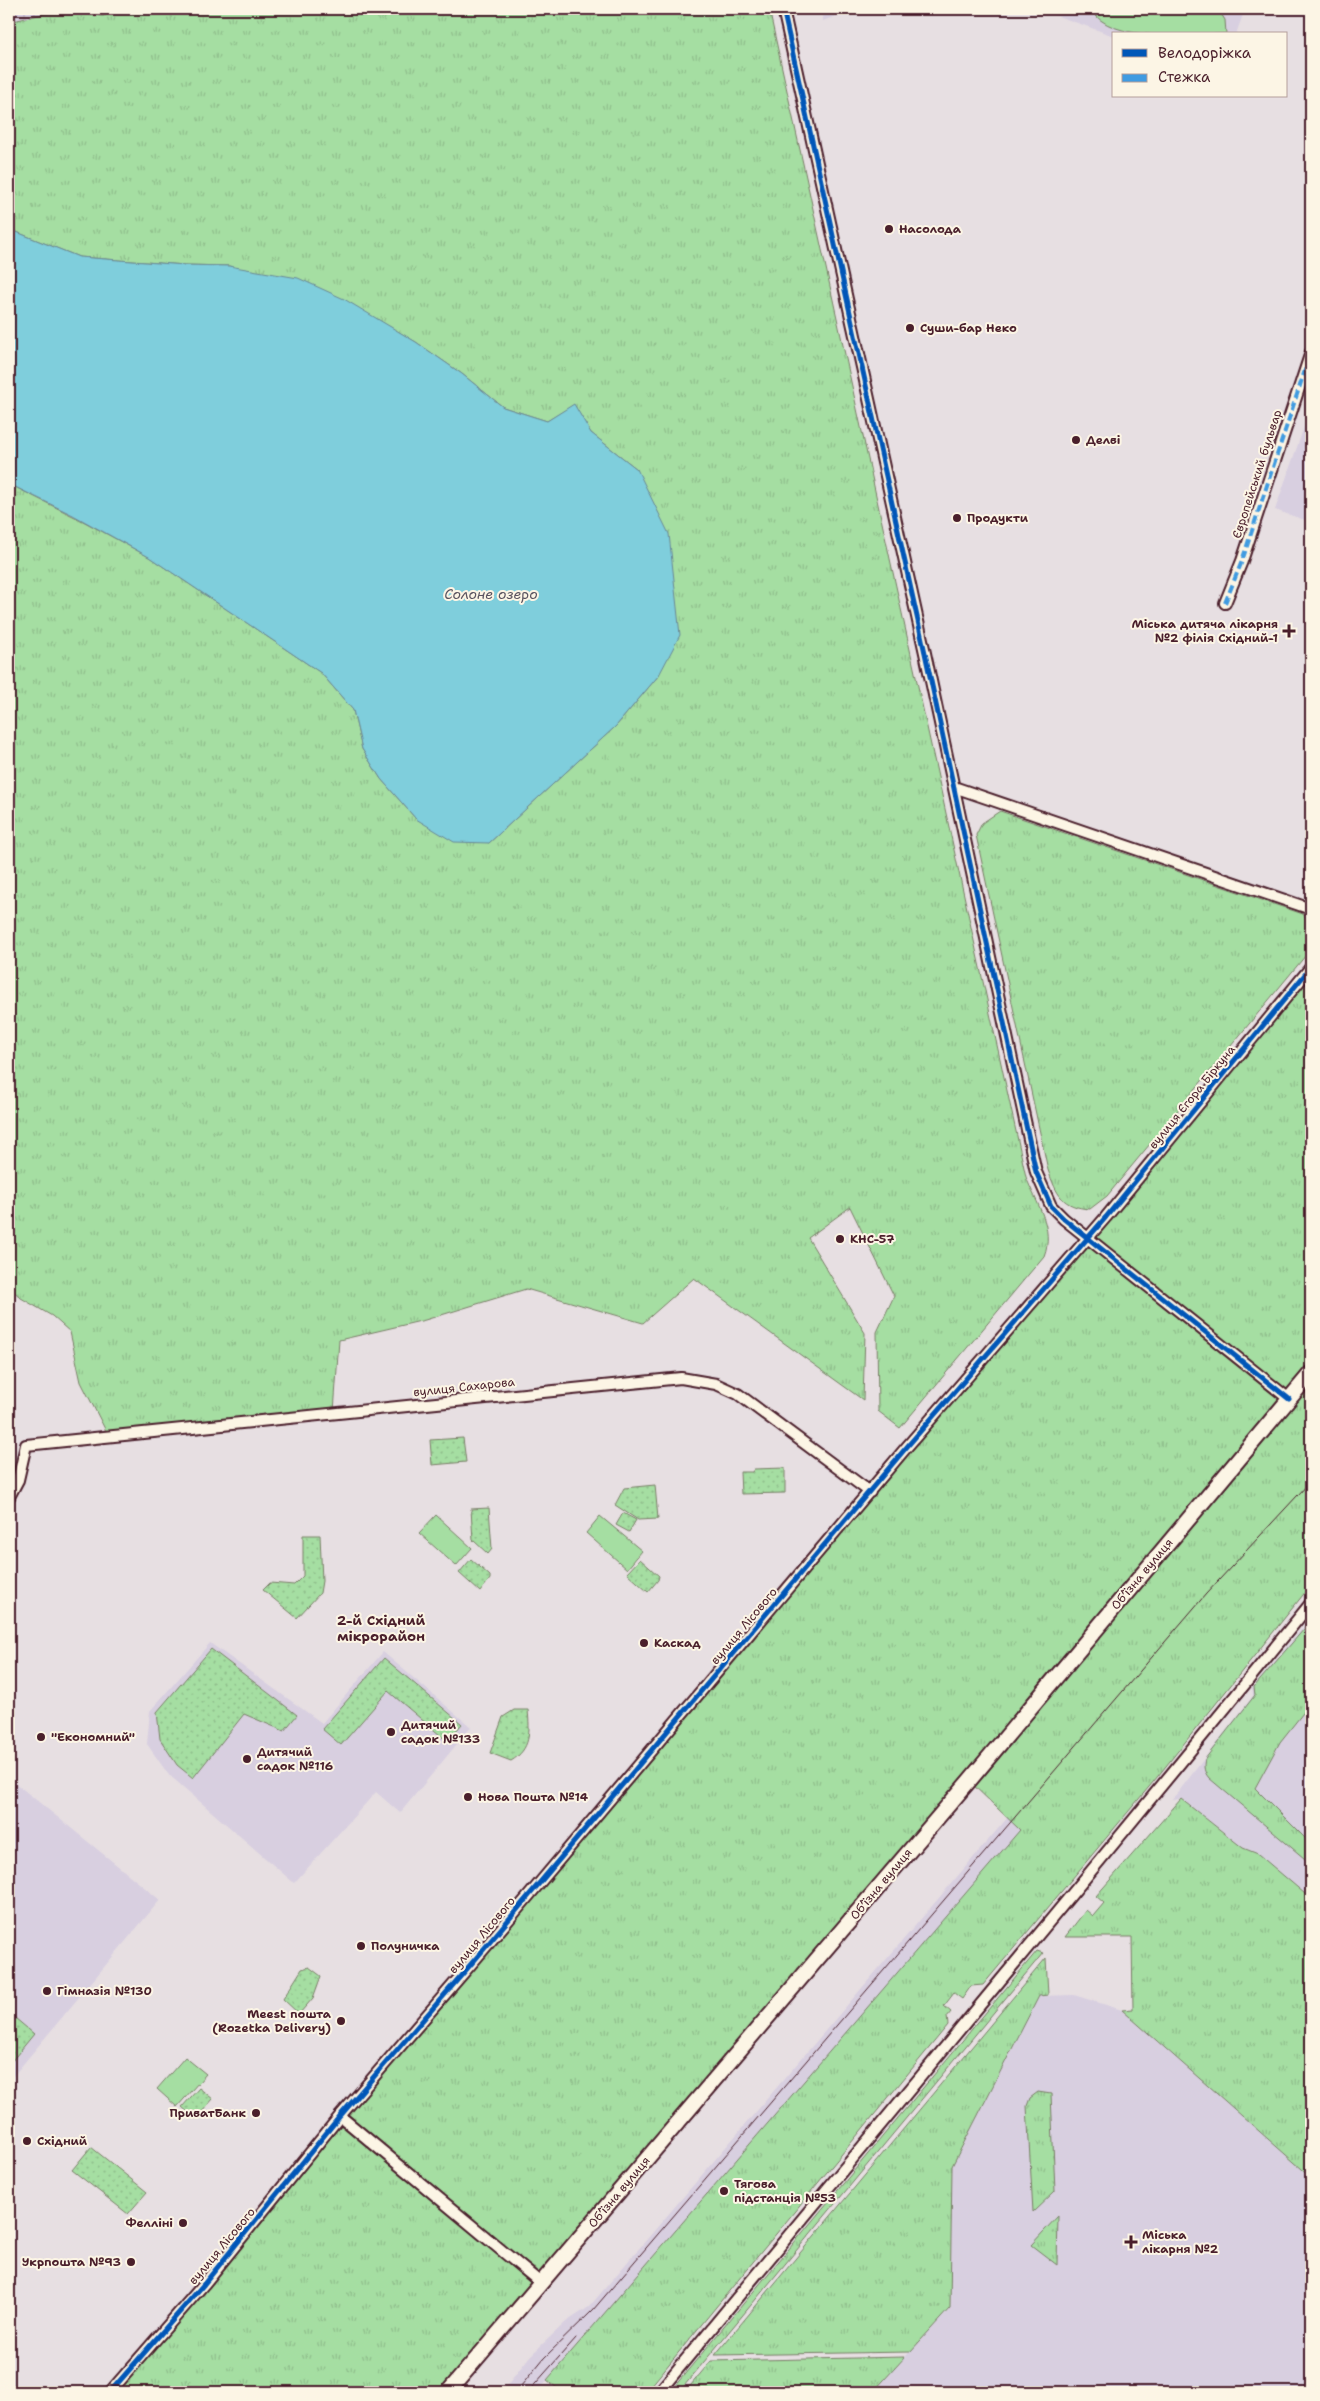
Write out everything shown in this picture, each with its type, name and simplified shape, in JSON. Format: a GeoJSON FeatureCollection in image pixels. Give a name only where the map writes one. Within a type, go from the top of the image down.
{"type":"FeatureCollection","features":[{"type":"Feature","properties":{"kind":"main road","name":"Обʼїзна вулиця"},"geometry":{"type":"LineString","coordinates":[[448,2392],[542,2284],[1311,1372]]}},
{"type":"Feature","properties":{"kind":"street"},"geometry":{"type":"LineString","coordinates":[[783,9],[954,787],[1036,1172],[1051,1206],[1087,1239],[1289,1399]]}},
{"type":"Feature","properties":{"kind":"street","name":"Європейський бульвар"},"geometry":{"type":"LineString","coordinates":[[1225,603],[1242,562],[1311,352]]}},
{"type":"Feature","properties":{"kind":"street"},"geometry":{"type":"LineString","coordinates":[[954,787],[1311,909]]}},
{"type":"Feature","properties":{"kind":"street","name":"вулиця Єгора Біркуна"},"geometry":{"type":"LineString","coordinates":[[870,1492],[1087,1239],[1311,967]]}},
{"type":"Feature","properties":{"kind":"street","name":"вулиця Сахарова"},"geometry":{"type":"LineString","coordinates":[[9,1497],[18,1480],[26,1445],[680,1378],[716,1384],[738,1394],[870,1492]]}},
{"type":"Feature","properties":{"kind":"street","name":"вулиця Лісового"},"geometry":{"type":"LineString","coordinates":[[110,2392],[204,2284],[340,2116],[478,1956],[870,1492]]}},
{"type":"Feature","properties":{"kind":"street"},"geometry":{"type":"LineString","coordinates":[[659,2392],[975,2008],[1182,1762],[1311,1603]]}},
{"type":"Feature","properties":{"kind":"street"},"geometry":{"type":"LineString","coordinates":[[340,2116],[542,2284]]}},
{"type":"Feature","properties":{"kind":"shaded area"},"geometry":{"type":"Polygon","coordinates":[[[9,9],[122,9],[103,16],[55,11],[9,22],[9,9]]]}},
{"type":"Feature","properties":{"kind":"shaded area"},"geometry":{"type":"Polygon","coordinates":[[[821,9],[853,9],[823,21],[821,9]]]}},
{"type":"Feature","properties":{"kind":"shaded area"},"geometry":{"type":"Polygon","coordinates":[[[1038,9],[1245,9],[1237,32],[1112,32],[1112,35],[1038,9]]]}},
{"type":"Feature","properties":{"kind":"shaded area"},"geometry":{"type":"Polygon","coordinates":[[[1311,407],[1311,522],[1275,510],[1311,407]]]}},
{"type":"Feature","properties":{"kind":"shaded area"},"geometry":{"type":"Polygon","coordinates":[[[1246,1539],[1021,1830],[537,2392],[511,2392],[505,2388],[530,2356],[566,2322],[589,2307],[1246,1539]]]}},
{"type":"Feature","properties":{"kind":"shaded area"},"geometry":{"type":"Polygon","coordinates":[[[1311,1618],[1311,1899],[1258,1854],[1243,1848],[1181,1799],[1172,1800],[1253,1696],[1252,1688],[1311,1618]]]}},
{"type":"Feature","properties":{"kind":"shaded area","name":"Дитячий садок №116"},"geometry":{"type":"Polygon","coordinates":[[[210,1643],[322,1723],[383,1652],[471,1727],[400,1813],[376,1792],[294,1883],[168,1774],[147,1744],[150,1711],[210,1643]]]}},
{"type":"Feature","properties":{"kind":"shaded area","name":"Гімназія №130"},"geometry":{"type":"Polygon","coordinates":[[[9,1778],[160,1900],[9,2081],[9,1778]]]}},
{"type":"Feature","properties":{"kind":"shaded area","name":"Міська лікарня №2"},"geometry":{"type":"Polygon","coordinates":[[[1074,1995],[1122,2010],[1311,2177],[1311,2392],[873,2392],[950,2308],[952,2166],[1039,1996],[1074,1995]]]}},
{"type":"Feature","properties":{"kind":"green space"},"geometry":{"type":"Polygon","coordinates":[[[122,9],[769,9],[1026,1177],[1043,1216],[1047,1236],[1044,1256],[900,1428],[878,1411],[877,1332],[894,1296],[850,1207],[808,1238],[865,1333],[863,1400],[694,1278],[643,1323],[526,1289],[425,1320],[339,1340],[334,1412],[108,1435],[81,1382],[70,1332],[52,1316],[21,1298],[9,1287],[9,484],[149,557],[321,673],[353,710],[362,749],[381,779],[416,819],[489,843],[616,726],[659,675],[637,469],[591,433],[574,405],[547,421],[503,407],[462,374],[416,342],[376,319],[229,266],[185,265],[79,257],[9,229],[9,22],[55,11],[103,16],[122,9]]]}},
{"type":"Feature","properties":{"kind":"green space"},"geometry":{"type":"Polygon","coordinates":[[[1091,9],[1218,9],[1225,20],[1226,32],[1133,32],[1115,28],[1101,20],[1091,9]]]}},
{"type":"Feature","properties":{"kind":"green space"},"geometry":{"type":"Polygon","coordinates":[[[1000,811],[1303,914],[1311,924],[1311,949],[1107,1196],[1090,1209],[1073,1206],[1062,1198],[1054,1186],[1048,1170],[976,835],[982,823],[1000,811]]]}},
{"type":"Feature","properties":{"kind":"green space"},"geometry":{"type":"Polygon","coordinates":[[[1311,967],[1311,1585],[1154,1781],[983,1985],[971,1986],[962,1999],[954,1993],[944,2006],[951,2012],[947,2017],[948,2025],[646,2392],[562,2392],[547,2380],[1020,1830],[969,1781],[448,2392],[110,2392],[1311,967]]]}},
{"type":"Feature","properties":{"kind":"green space"},"geometry":{"type":"Polygon","coordinates":[[[463,1438],[466,1462],[432,1465],[430,1440],[463,1438]]]}},
{"type":"Feature","properties":{"kind":"green space"},"geometry":{"type":"Polygon","coordinates":[[[785,1468],[785,1493],[741,1494],[740,1472],[752,1472],[754,1469],[785,1468]]]}},
{"type":"Feature","properties":{"kind":"green space"},"geometry":{"type":"Polygon","coordinates":[[[655,1485],[658,1519],[638,1520],[615,1505],[624,1488],[655,1485]]]}},
{"type":"Feature","properties":{"kind":"green space"},"geometry":{"type":"Polygon","coordinates":[[[489,1508],[492,1549],[488,1554],[473,1540],[471,1509],[489,1508]]]}},
{"type":"Feature","properties":{"kind":"green space"},"geometry":{"type":"Polygon","coordinates":[[[623,1513],[636,1520],[629,1532],[616,1525],[623,1513]]]}},
{"type":"Feature","properties":{"kind":"green space"},"geometry":{"type":"Polygon","coordinates":[[[436,1515],[472,1548],[456,1566],[419,1533],[436,1515]]]}},
{"type":"Feature","properties":{"kind":"green space"},"geometry":{"type":"Polygon","coordinates":[[[600,1516],[642,1551],[627,1569],[586,1533],[600,1516]]]}},
{"type":"Feature","properties":{"kind":"green space"},"geometry":{"type":"Polygon","coordinates":[[[303,1535],[320,1535],[322,1581],[320,1593],[297,1618],[263,1590],[270,1583],[294,1585],[303,1576],[303,1535]]]}},
{"type":"Feature","properties":{"kind":"green space"},"geometry":{"type":"Polygon","coordinates":[[[471,1559],[490,1576],[490,1579],[480,1592],[459,1573],[471,1559]]]}},
{"type":"Feature","properties":{"kind":"green space"},"geometry":{"type":"Polygon","coordinates":[[[640,1559],[659,1576],[648,1592],[627,1573],[640,1559]]]}},
{"type":"Feature","properties":{"kind":"green space"},"geometry":{"type":"Polygon","coordinates":[[[1311,1621],[1311,1703],[1280,1742],[1255,1788],[1311,1844],[1311,1864],[1209,1778],[1204,1767],[1205,1759],[1255,1695],[1254,1687],[1311,1621]]]}},
{"type":"Feature","properties":{"kind":"green space"},"geometry":{"type":"Polygon","coordinates":[[[211,1649],[297,1715],[284,1731],[244,1714],[193,1778],[177,1765],[160,1739],[157,1712],[211,1649]]]}},
{"type":"Feature","properties":{"kind":"green space"},"geometry":{"type":"Polygon","coordinates":[[[384,1658],[462,1724],[447,1741],[388,1691],[341,1745],[322,1729],[384,1658]]]}},
{"type":"Feature","properties":{"kind":"green space"},"geometry":{"type":"Polygon","coordinates":[[[514,1710],[528,1710],[529,1733],[526,1745],[518,1756],[511,1761],[490,1753],[503,1717],[514,1710]]]}},
{"type":"Feature","properties":{"kind":"green space"},"geometry":{"type":"Polygon","coordinates":[[[1181,1799],[1243,1848],[1258,1854],[1311,1899],[1311,2177],[1122,2010],[1133,2009],[1132,1937],[1065,1937],[1086,1910],[1093,1916],[1104,1903],[1096,1896],[1181,1799]]]}},
{"type":"Feature","properties":{"kind":"green space"},"geometry":{"type":"Polygon","coordinates":[[[1037,1951],[1043,1953],[679,2392],[672,2392],[674,2387],[1037,1951]]]}},
{"type":"Feature","properties":{"kind":"green space"},"geometry":{"type":"Polygon","coordinates":[[[1046,1958],[1048,1995],[1039,1996],[952,2166],[950,2308],[910,2352],[715,2355],[1046,1958]]]}},
{"type":"Feature","properties":{"kind":"green space"},"geometry":{"type":"Polygon","coordinates":[[[309,1967],[321,1976],[313,1998],[299,2014],[283,1999],[302,1969],[309,1967]]]}},
{"type":"Feature","properties":{"kind":"green space"},"geometry":{"type":"Polygon","coordinates":[[[15,2018],[34,2034],[11,2062],[9,2060],[9,2025],[15,2018]]]}},
{"type":"Feature","properties":{"kind":"green space"},"geometry":{"type":"Polygon","coordinates":[[[185,2057],[206,2074],[177,2107],[157,2089],[185,2057]]]}},
{"type":"Feature","properties":{"kind":"green space"},"geometry":{"type":"Polygon","coordinates":[[[199,2088],[213,2099],[196,2119],[182,2107],[199,2088]]]}},
{"type":"Feature","properties":{"kind":"green space"},"geometry":{"type":"Polygon","coordinates":[[[1038,2092],[1051,2094],[1055,2191],[1033,2212],[1027,2106],[1030,2098],[1038,2092]]]}},
{"type":"Feature","properties":{"kind":"green space"},"geometry":{"type":"Polygon","coordinates":[[[91,2147],[147,2192],[128,2214],[72,2170],[91,2147]]]}},
{"type":"Feature","properties":{"kind":"green space"},"geometry":{"type":"Polygon","coordinates":[[[1058,2216],[1057,2265],[1031,2245],[1058,2216]]]}},
{"type":"Feature","properties":{"kind":"green space"},"geometry":{"type":"Polygon","coordinates":[[[905,2357],[873,2392],[685,2392],[711,2361],[905,2357]]]}},
{"type":"Feature","properties":{"kind":"water","name":"Солоне озеро"},"geometry":{"type":"Polygon","coordinates":[[[9,229],[79,257],[185,265],[229,266],[298,278],[344,299],[416,342],[462,374],[503,407],[547,421],[574,404],[591,433],[637,469],[669,534],[680,635],[659,675],[616,726],[489,843],[454,842],[416,819],[381,779],[362,749],[353,710],[321,673],[149,557],[73,515],[9,484],[9,229]]]}},
{"type":"Feature","properties":{"kind":"tram line"},"geometry":{"type":"LineString","coordinates":[[516,2392],[544,2358],[593,2310],[1206,1594],[1311,1481]]}},
{"type":"Feature","properties":{"kind":"tram line"},"geometry":{"type":"LineString","coordinates":[[528,2392],[576,2338]]}},
{"type":"Feature","properties":{"kind":"marked path"},"geometry":{"type":"LineString","coordinates":[[1225,603],[1242,561],[1311,352]]}},
{"type":"Feature","properties":{"kind":"cycle path"},"geometry":{"type":"LineString","coordinates":[[783,9],[925,653],[1036,1172],[1051,1206],[1064,1219],[1289,1399]]}},
{"type":"Feature","properties":{"kind":"cycle path"},"geometry":{"type":"LineString","coordinates":[[110,2392],[204,2284],[340,2116],[478,1956],[905,1449],[1106,1217],[1311,967]]}},
{"type":"Feature","properties":{"kind":"place","name":"Насолода"},"geometry":{"type":"Point","coordinates":[889,229]}},
{"type":"Feature","properties":{"kind":"place","name":"Суши-бар Неко"},"geometry":{"type":"Point","coordinates":[910,328]}},
{"type":"Feature","properties":{"kind":"place","name":"Делві"},"geometry":{"type":"Point","coordinates":[1076,440]}},
{"type":"Feature","properties":{"kind":"place","name":"Продукти"},"geometry":{"type":"Point","coordinates":[957,518]}},
{"type":"Feature","properties":{"kind":"place","name":"Міська дитяча лікарня №2 філія Східний-1"},"geometry":{"type":"Point","coordinates":[1289,631]}},
{"type":"Feature","properties":{"kind":"place","name":"КНС-57"},"geometry":{"type":"Point","coordinates":[840,1239]}},
{"type":"Feature","properties":{"kind":"place","name":"Каскад"},"geometry":{"type":"Point","coordinates":[644,1643]}},
{"type":"Feature","properties":{"kind":"place","name":"Дитячий садок №133"},"geometry":{"type":"Point","coordinates":[391,1732]}},
{"type":"Feature","properties":{"kind":"place","name":"\"Економний\""},"geometry":{"type":"Point","coordinates":[41,1737]}},
{"type":"Feature","properties":{"kind":"place","name":"Дитячий садок №116"},"geometry":{"type":"Point","coordinates":[247,1759]}},
{"type":"Feature","properties":{"kind":"place","name":"Нова Пошта №14"},"geometry":{"type":"Point","coordinates":[468,1797]}},
{"type":"Feature","properties":{"kind":"place","name":"Полуничка"},"geometry":{"type":"Point","coordinates":[361,1946]}},
{"type":"Feature","properties":{"kind":"place","name":"Гімназія №130"},"geometry":{"type":"Point","coordinates":[47,1991]}},
{"type":"Feature","properties":{"kind":"place","name":"Meest пошта (Rozetka Delivery)"},"geometry":{"type":"Point","coordinates":[341,2021]}},
{"type":"Feature","properties":{"kind":"place","name":"ПриватБанк"},"geometry":{"type":"Point","coordinates":[256,2113]}},
{"type":"Feature","properties":{"kind":"place","name":"Східний"},"geometry":{"type":"Point","coordinates":[27,2141]}},
{"type":"Feature","properties":{"kind":"place","name":"Тягова підстанція №53"},"geometry":{"type":"Point","coordinates":[724,2191]}},
{"type":"Feature","properties":{"kind":"place","name":"Фелліні"},"geometry":{"type":"Point","coordinates":[183,2223]}},
{"type":"Feature","properties":{"kind":"place","name":"Міська лікарня №2"},"geometry":{"type":"Point","coordinates":[1131,2242]}},
{"type":"Feature","properties":{"kind":"place","name":"Укрпошта №93"},"geometry":{"type":"Point","coordinates":[131,2262]}},
{"type":"Feature","properties":{"kind":"district","name":"2-й Східний мікрорайон"},"geometry":{"type":"Point","coordinates":[381,1628]}}]}
